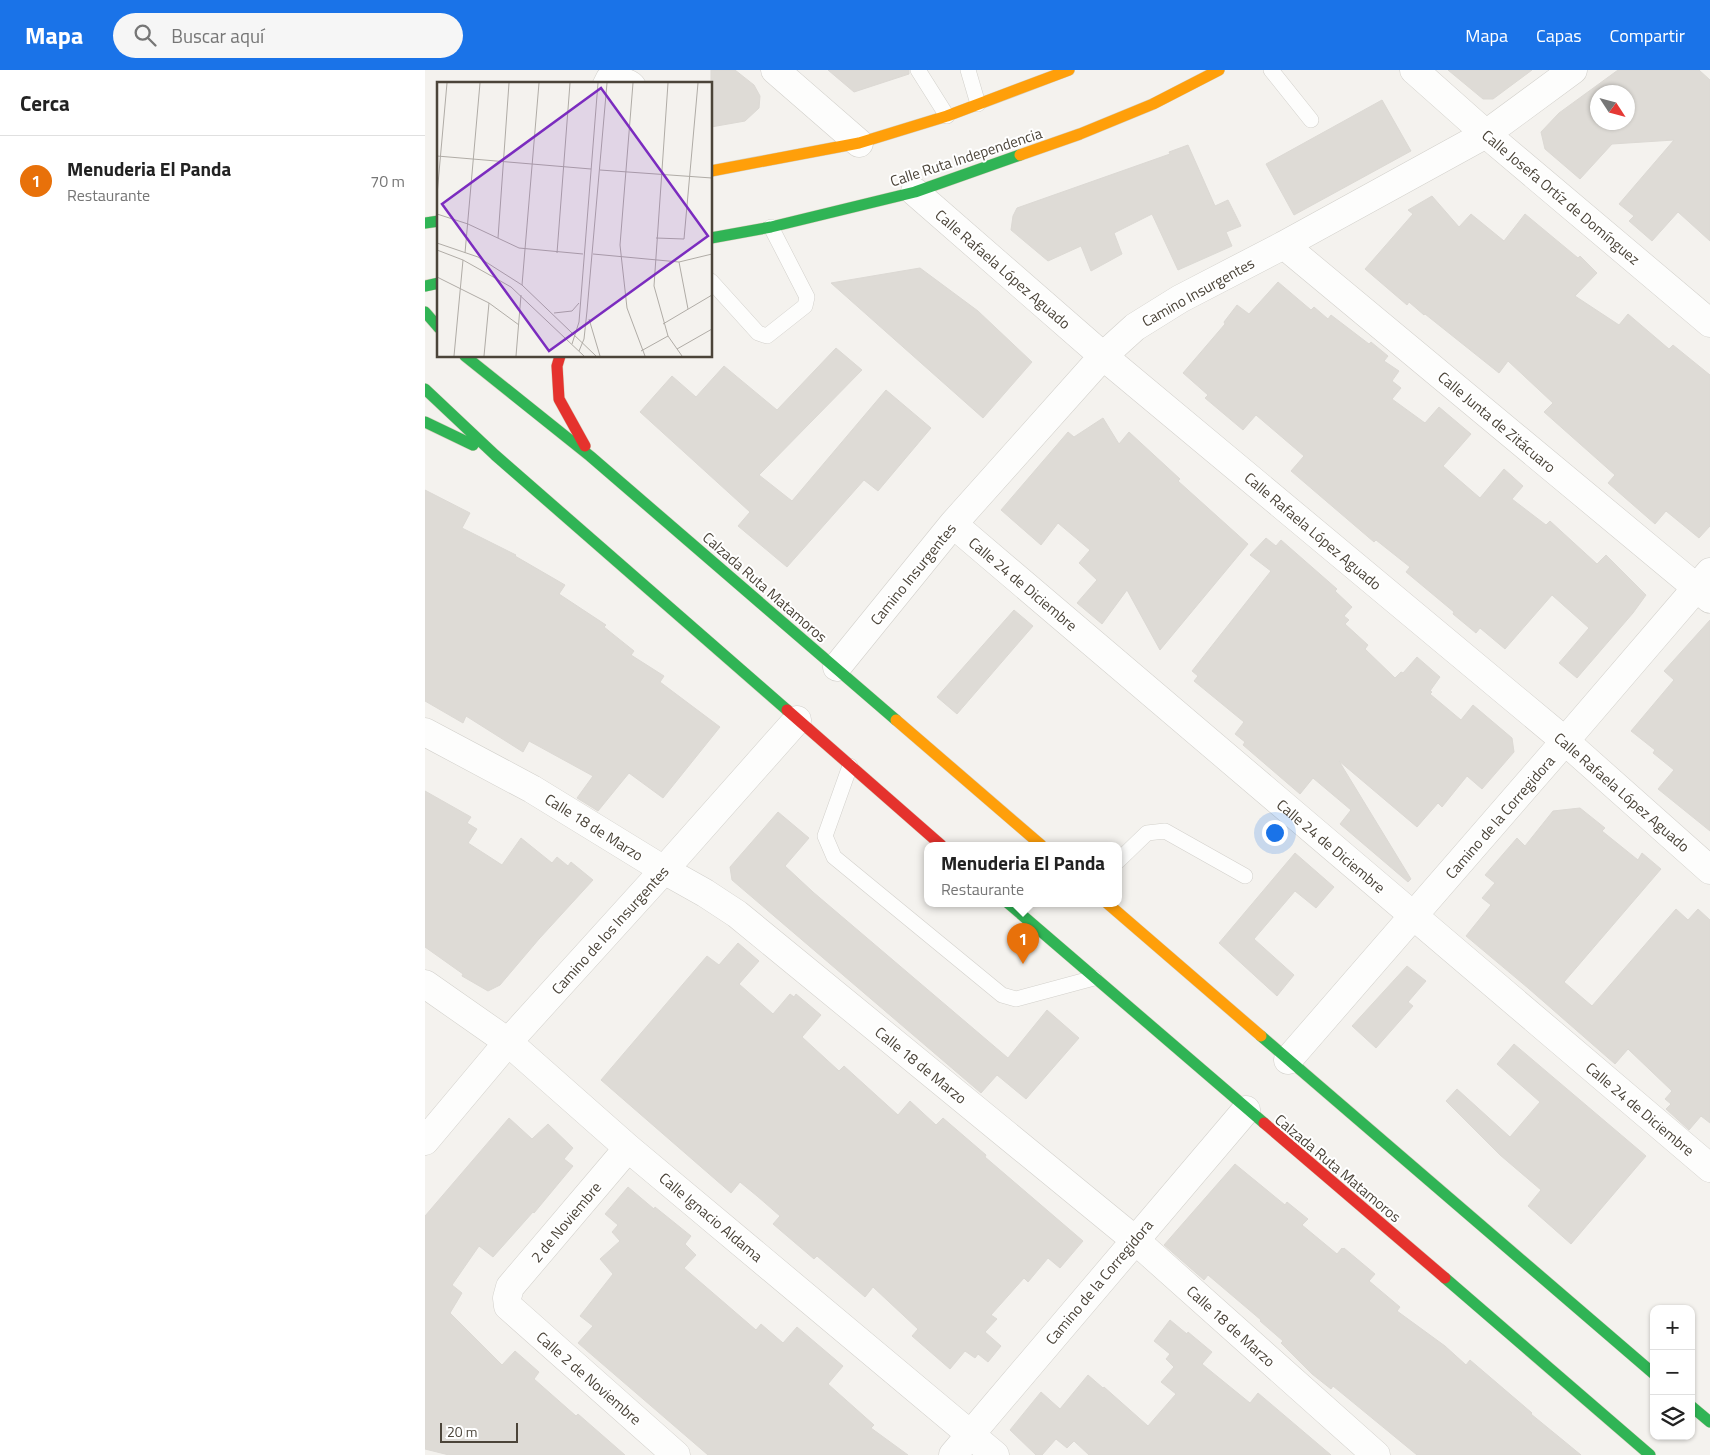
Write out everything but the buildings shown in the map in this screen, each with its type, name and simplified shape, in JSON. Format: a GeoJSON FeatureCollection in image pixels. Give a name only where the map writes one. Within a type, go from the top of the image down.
{"type":"FeatureCollection","features":[{"type":"Feature","properties":{"kind":"main road"},"geometry":{"type":"LineString","coordinates":[[713,171],[859,143],[947,116],[1069,70]]}},
{"type":"Feature","properties":{"kind":"main road","name":"Calle Ruta Independencia"},"geometry":{"type":"LineString","coordinates":[[713,238],[771,227],[915,192],[1079,134],[1153,104],[1219,70]]}},
{"type":"Feature","properties":{"kind":"main road"},"geometry":{"type":"LineString","coordinates":[[425,312],[437,326]]}},
{"type":"Feature","properties":{"kind":"main road","name":"Calzada Ruta Matamoros"},"geometry":{"type":"LineString","coordinates":[[468,358],[590,456],[837,667],[1038,842]]}},
{"type":"Feature","properties":{"kind":"main road"},"geometry":{"type":"LineString","coordinates":[[559,358],[557,366],[559,399],[590,456]]}},
{"type":"Feature","properties":{"kind":"main road"},"geometry":{"type":"LineString","coordinates":[[425,389],[495,455],[938,842]]}},
{"type":"Feature","properties":{"kind":"main road"},"geometry":{"type":"LineString","coordinates":[[425,422],[495,455]]}},
{"type":"Feature","properties":{"kind":"main road","name":"Calzada Ruta Matamoros"},"geometry":{"type":"LineString","coordinates":[[1013,907],[1650,1455]]}},
{"type":"Feature","properties":{"kind":"main road"},"geometry":{"type":"LineString","coordinates":[[1112,907],[1650,1371]]}},
{"type":"Feature","properties":{"kind":"main road"},"geometry":{"type":"LineString","coordinates":[[1695,1409],[1710,1422]]}},
{"type":"Feature","properties":{"kind":"street"},"geometry":{"type":"LineString","coordinates":[[775,70],[859,143]]}},
{"type":"Feature","properties":{"kind":"street","name":"Calle Josefa Ortíz de Domínguez"},"geometry":{"type":"LineString","coordinates":[[1414,70],[1486,134],[1710,324]]}},
{"type":"Feature","properties":{"kind":"street","name":"Camino Insurgentes"},"geometry":{"type":"LineString","coordinates":[[837,667],[953,524],[1103,356],[1135,327],[1180,298],[1284,245],[1486,134],[1573,70]]}},
{"type":"Feature","properties":{"kind":"street","name":"Calle Rafaela López Aguado"},"geometry":{"type":"LineString","coordinates":[[915,192],[1103,356],[1565,741],[1710,870]]}},
{"type":"Feature","properties":{"kind":"street","name":"Calle Junta de Zitácuaro"},"geometry":{"type":"LineString","coordinates":[[1284,245],[1705,586]]}},
{"type":"Feature","properties":{"kind":"street","name":"Calle 24 de Diciembre"},"geometry":{"type":"LineString","coordinates":[[953,524],[1710,1168]]}},
{"type":"Feature","properties":{"kind":"street","name":"Camino de la Corregidora"},"geometry":{"type":"LineString","coordinates":[[1288,1060],[1565,741],[1705,586]]}},
{"type":"Feature","properties":{"kind":"street","name":"Camino de los Insurgentes"},"geometry":{"type":"LineString","coordinates":[[425,1141],[508,1042],[797,720]]}},
{"type":"Feature","properties":{"kind":"street","name":"Calle 18 de Marzo"},"geometry":{"type":"LineString","coordinates":[[425,732],[532,789],[737,914],[1135,1240],[1376,1455]]}},
{"type":"Feature","properties":{"kind":"street","name":"Calle Ignacio Aldama"},"geometry":{"type":"LineString","coordinates":[[425,984],[508,1042],[628,1148],[995,1455]]}},
{"type":"Feature","properties":{"kind":"street","name":"Camino de la Corregidora"},"geometry":{"type":"LineString","coordinates":[[953,1455],[1247,1110]]}},
{"type":"Feature","properties":{"kind":"street","name":"2 de Noviembre"},"geometry":{"type":"LineString","coordinates":[[507,1298],[510,1287],[628,1148]]}},
{"type":"Feature","properties":{"kind":"street","name":"Calle 2 de Noviembre"},"geometry":{"type":"LineString","coordinates":[[507,1298],[508,1306],[676,1455]]}},
{"type":"Feature","properties":{"kind":"lane"},"geometry":{"type":"LineString","coordinates":[[918,70],[947,116]]}},
{"type":"Feature","properties":{"kind":"lane"},"geometry":{"type":"LineString","coordinates":[[968,70],[978,104]]}},
{"type":"Feature","properties":{"kind":"lane"},"geometry":{"type":"LineString","coordinates":[[1271,70],[1311,120]]}},
{"type":"Feature","properties":{"kind":"lane"},"geometry":{"type":"LineString","coordinates":[[601,82],[604,76],[630,76],[637,82]]}},
{"type":"Feature","properties":{"kind":"lane"},"geometry":{"type":"LineString","coordinates":[[713,283],[758,333],[767,336],[805,306],[807,297],[771,227]]}},
{"type":"Feature","properties":{"kind":"lane"},"geometry":{"type":"LineString","coordinates":[[850,766],[825,836],[834,857],[1001,995],[1016,999],[1094,978]]}},
{"type":"Feature","properties":{"kind":"lane"},"geometry":{"type":"LineString","coordinates":[[1122,858],[1147,833],[1165,831],[1245,876]]}},
{"type":"Feature","properties":{"kind":"traffic: fast"},"geometry":{"type":"LineString","coordinates":[[713,238],[771,227],[915,192],[1020,155]]}},
{"type":"Feature","properties":{"kind":"traffic: fast"},"geometry":{"type":"LineString","coordinates":[[425,223],[437,221]]}},
{"type":"Feature","properties":{"kind":"traffic: fast"},"geometry":{"type":"LineString","coordinates":[[425,286],[437,283]]}},
{"type":"Feature","properties":{"kind":"traffic: fast"},"geometry":{"type":"LineString","coordinates":[[425,312],[437,326]]}},
{"type":"Feature","properties":{"kind":"traffic: fast"},"geometry":{"type":"LineString","coordinates":[[468,358],[590,456],[896,720]]}},
{"type":"Feature","properties":{"kind":"traffic: fast"},"geometry":{"type":"LineString","coordinates":[[425,389],[495,455],[787,710]]}},
{"type":"Feature","properties":{"kind":"traffic: fast"},"geometry":{"type":"LineString","coordinates":[[425,422],[473,445]]}},
{"type":"Feature","properties":{"kind":"traffic: fast"},"geometry":{"type":"LineString","coordinates":[[1013,907],[1264,1123]]}},
{"type":"Feature","properties":{"kind":"traffic: fast"},"geometry":{"type":"LineString","coordinates":[[1261,1036],[1650,1371]]}},
{"type":"Feature","properties":{"kind":"traffic: fast"},"geometry":{"type":"LineString","coordinates":[[1445,1278],[1650,1455]]}},
{"type":"Feature","properties":{"kind":"traffic: fast"},"geometry":{"type":"LineString","coordinates":[[1695,1409],[1710,1422]]}},
{"type":"Feature","properties":{"kind":"traffic: slow"},"geometry":{"type":"LineString","coordinates":[[713,171],[859,143],[947,116],[1069,70]]}},
{"type":"Feature","properties":{"kind":"traffic: slow"},"geometry":{"type":"LineString","coordinates":[[1020,155],[1080,134],[1153,104],[1219,70]]}},
{"type":"Feature","properties":{"kind":"traffic: slow"},"geometry":{"type":"LineString","coordinates":[[896,720],[1038,842]]}},
{"type":"Feature","properties":{"kind":"traffic: slow"},"geometry":{"type":"LineString","coordinates":[[1112,907],[1261,1036]]}},
{"type":"Feature","properties":{"kind":"traffic: jam"},"geometry":{"type":"LineString","coordinates":[[559,358],[557,366],[559,399],[585,446]]}},
{"type":"Feature","properties":{"kind":"traffic: jam"},"geometry":{"type":"LineString","coordinates":[[787,710],[938,842]]}},
{"type":"Feature","properties":{"kind":"traffic: jam"},"geometry":{"type":"LineString","coordinates":[[1264,1123],[1445,1278]]}},
{"type":"Feature","properties":{"kind":"place","name":"Menuderia El Panda"},"geometry":{"type":"Point","coordinates":[1023,964]}}]}
